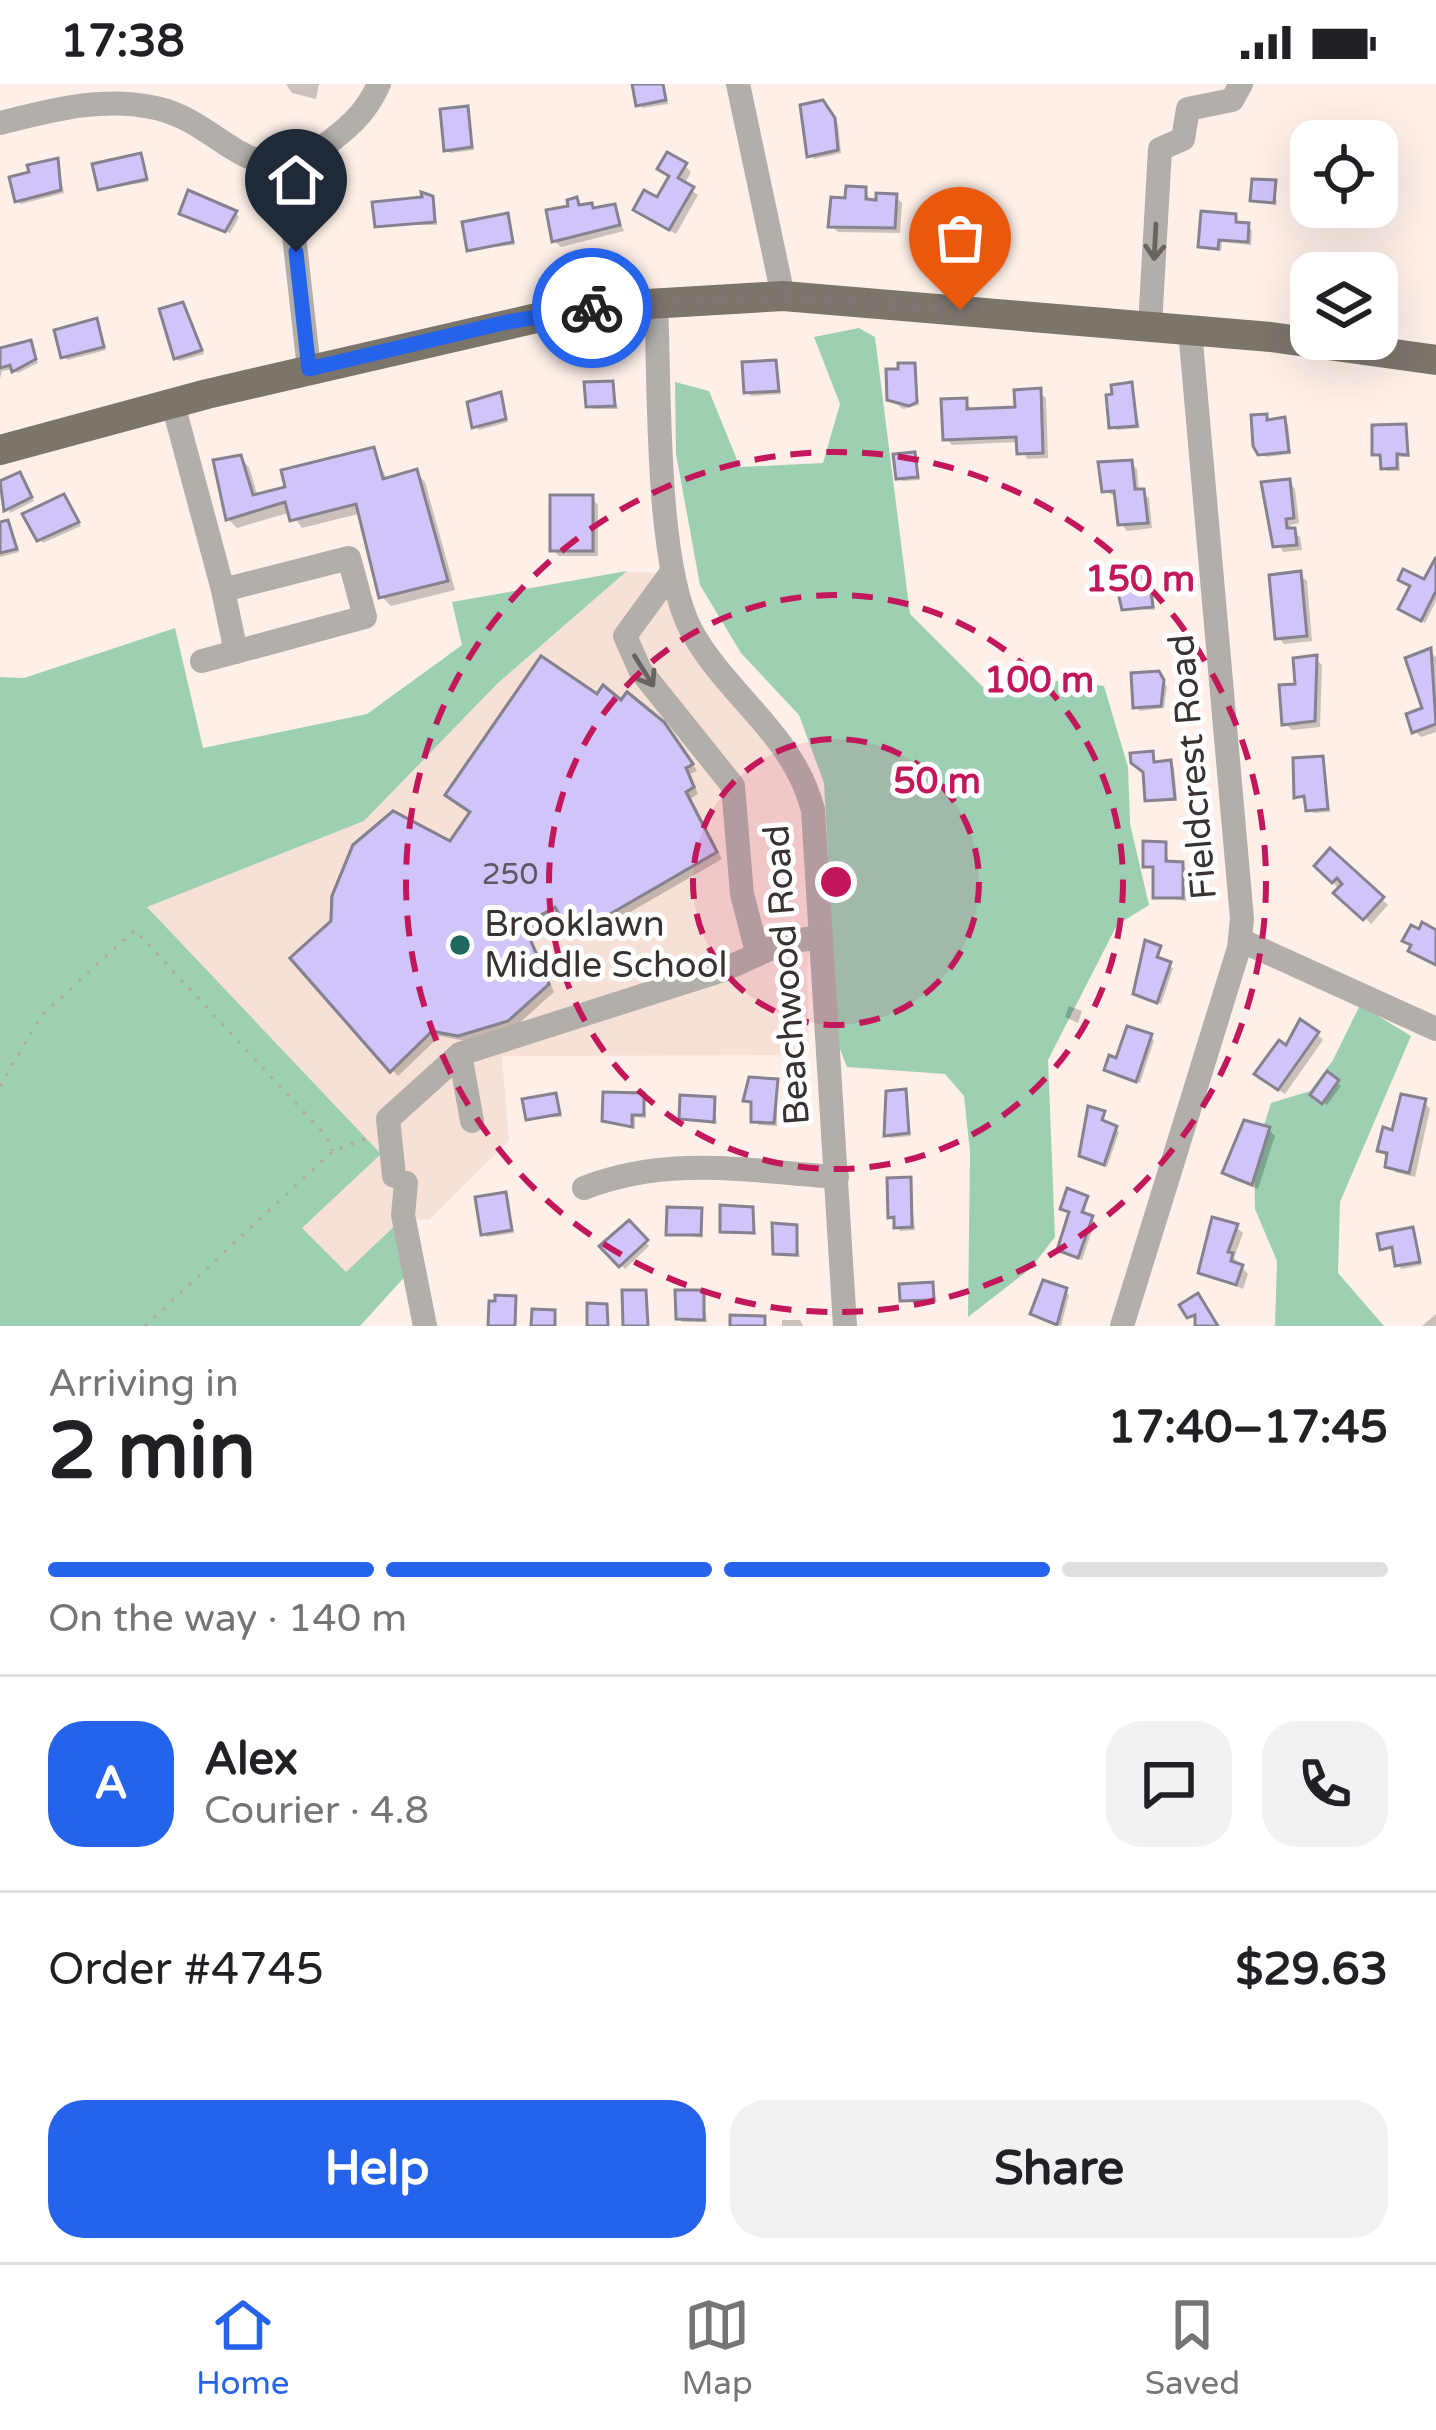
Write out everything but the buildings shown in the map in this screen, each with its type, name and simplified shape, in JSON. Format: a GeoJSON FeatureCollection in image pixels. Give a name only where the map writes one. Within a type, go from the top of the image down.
{"type":"FeatureCollection","features":[{"type":"Feature","properties":{"kind":"main road"},"geometry":{"type":"LineString","coordinates":[[0,450],[309,369],[580,308],[783,296],[1150,326],[1436,359]]}},
{"type":"Feature","properties":{"kind":"street"},"geometry":{"type":"LineString","coordinates":[[0,123],[95,102],[128,104],[174,114],[246,156],[286,164],[320,149],[361,117],[379,84]]}},
{"type":"Feature","properties":{"kind":"street"},"geometry":{"type":"LineString","coordinates":[[738,84],[783,296]]}},
{"type":"Feature","properties":{"kind":"street"},"geometry":{"type":"LineString","coordinates":[[1150,326],[1160,149],[1183,139],[1188,109],[1232,100],[1241,84]]}},
{"type":"Feature","properties":{"kind":"street"},"geometry":{"type":"LineString","coordinates":[[286,164],[309,369]]}},
{"type":"Feature","properties":{"kind":"street","name":"Beachwood Road"},"geometry":{"type":"LineString","coordinates":[[656,304],[670,573],[693,633],[773,728],[806,784],[821,938],[845,1326]]}},
{"type":"Feature","properties":{"kind":"street","name":"Fieldcrest Road"},"geometry":{"type":"LineString","coordinates":[[1122,1326],[1240,940],[1242,879],[1190,330]]}},
{"type":"Feature","properties":{"kind":"street"},"geometry":{"type":"LineString","coordinates":[[172,404],[236,652]]}},
{"type":"Feature","properties":{"kind":"street"},"geometry":{"type":"LineString","coordinates":[[202,661],[365,617],[349,558],[223,590]]}},
{"type":"Feature","properties":{"kind":"street"},"geometry":{"type":"LineString","coordinates":[[670,573],[626,637],[640,670],[733,785],[742,894],[757,952]]}},
{"type":"Feature","properties":{"kind":"street"},"geometry":{"type":"LineString","coordinates":[[424,1326],[388,1119],[460,1054],[723,970],[757,952],[821,938]]}},
{"type":"Feature","properties":{"kind":"street"},"geometry":{"type":"LineString","coordinates":[[1240,940],[1436,1029]]}},
{"type":"Feature","properties":{"kind":"street"},"geometry":{"type":"LineString","coordinates":[[460,1054],[472,1121]]}},
{"type":"Feature","properties":{"kind":"street"},"geometry":{"type":"LineString","coordinates":[[584,1188],[625,1172],[666,1166],[837,1177]]}},
{"type":"Feature","properties":{"kind":"path"},"geometry":{"type":"LineString","coordinates":[[0,1086],[40,1016],[135,930],[327,1137],[333,1151]]}},
{"type":"Feature","properties":{"kind":"path"},"geometry":{"type":"LineString","coordinates":[[145,1326],[333,1151],[390,1132]]}},
{"type":"Feature","properties":{"kind":"shaded area","name":"Brooklawn Middle School"},"geometry":{"type":"Polygon","coordinates":[[[627,571],[654,573],[664,582],[798,785],[813,919],[807,971],[809,1055],[502,1056],[509,1141],[429,1220],[403,1218],[346,1272],[0,1326],[0,1081],[146,907],[364,821],[498,683],[627,571]]]}},
{"type":"Feature","properties":{"kind":"green space"},"geometry":{"type":"Polygon","coordinates":[[[859,328],[875,337],[910,614],[988,692],[1063,680],[1104,686],[1128,767],[1130,824],[1149,905],[1117,925],[1048,1060],[1055,1237],[1030,1269],[968,1317],[970,1152],[964,1096],[945,1074],[847,1067],[838,1044],[824,783],[799,715],[741,653],[700,585],[676,454],[675,382],[709,391],[740,467],[823,463],[840,404],[814,337],[859,328]]]}},
{"type":"Feature","properties":{"kind":"green space"},"geometry":{"type":"Polygon","coordinates":[[[627,571],[498,683],[364,821],[147,907],[381,1154],[302,1228],[346,1272],[403,1218],[410,1271],[360,1326],[0,1326],[0,677],[24,678],[175,628],[203,748],[367,714],[462,645],[452,602],[627,571]]]}},
{"type":"Feature","properties":{"kind":"green space"},"geometry":{"type":"Polygon","coordinates":[[[1360,1005],[1411,1036],[1340,1202],[1338,1273],[1384,1326],[1275,1326],[1277,1261],[1255,1209],[1254,1157],[1271,1103],[1310,1091],[1333,1060],[1360,1005]]]}},
{"type":"Feature","properties":{"kind":"way so far"},"geometry":{"type":"LineString","coordinates":[[592,308],[783,296],[960,310]]}},
{"type":"Feature","properties":{"kind":"place","name":"Brooklawn Middle School"},"geometry":{"type":"Point","coordinates":[460,945]}},
{"type":"Feature","properties":{"kind":"route"},"geometry":{"type":"LineString","coordinates":[[296,252],[309,369],[507,322],[592,308]]}}]}
